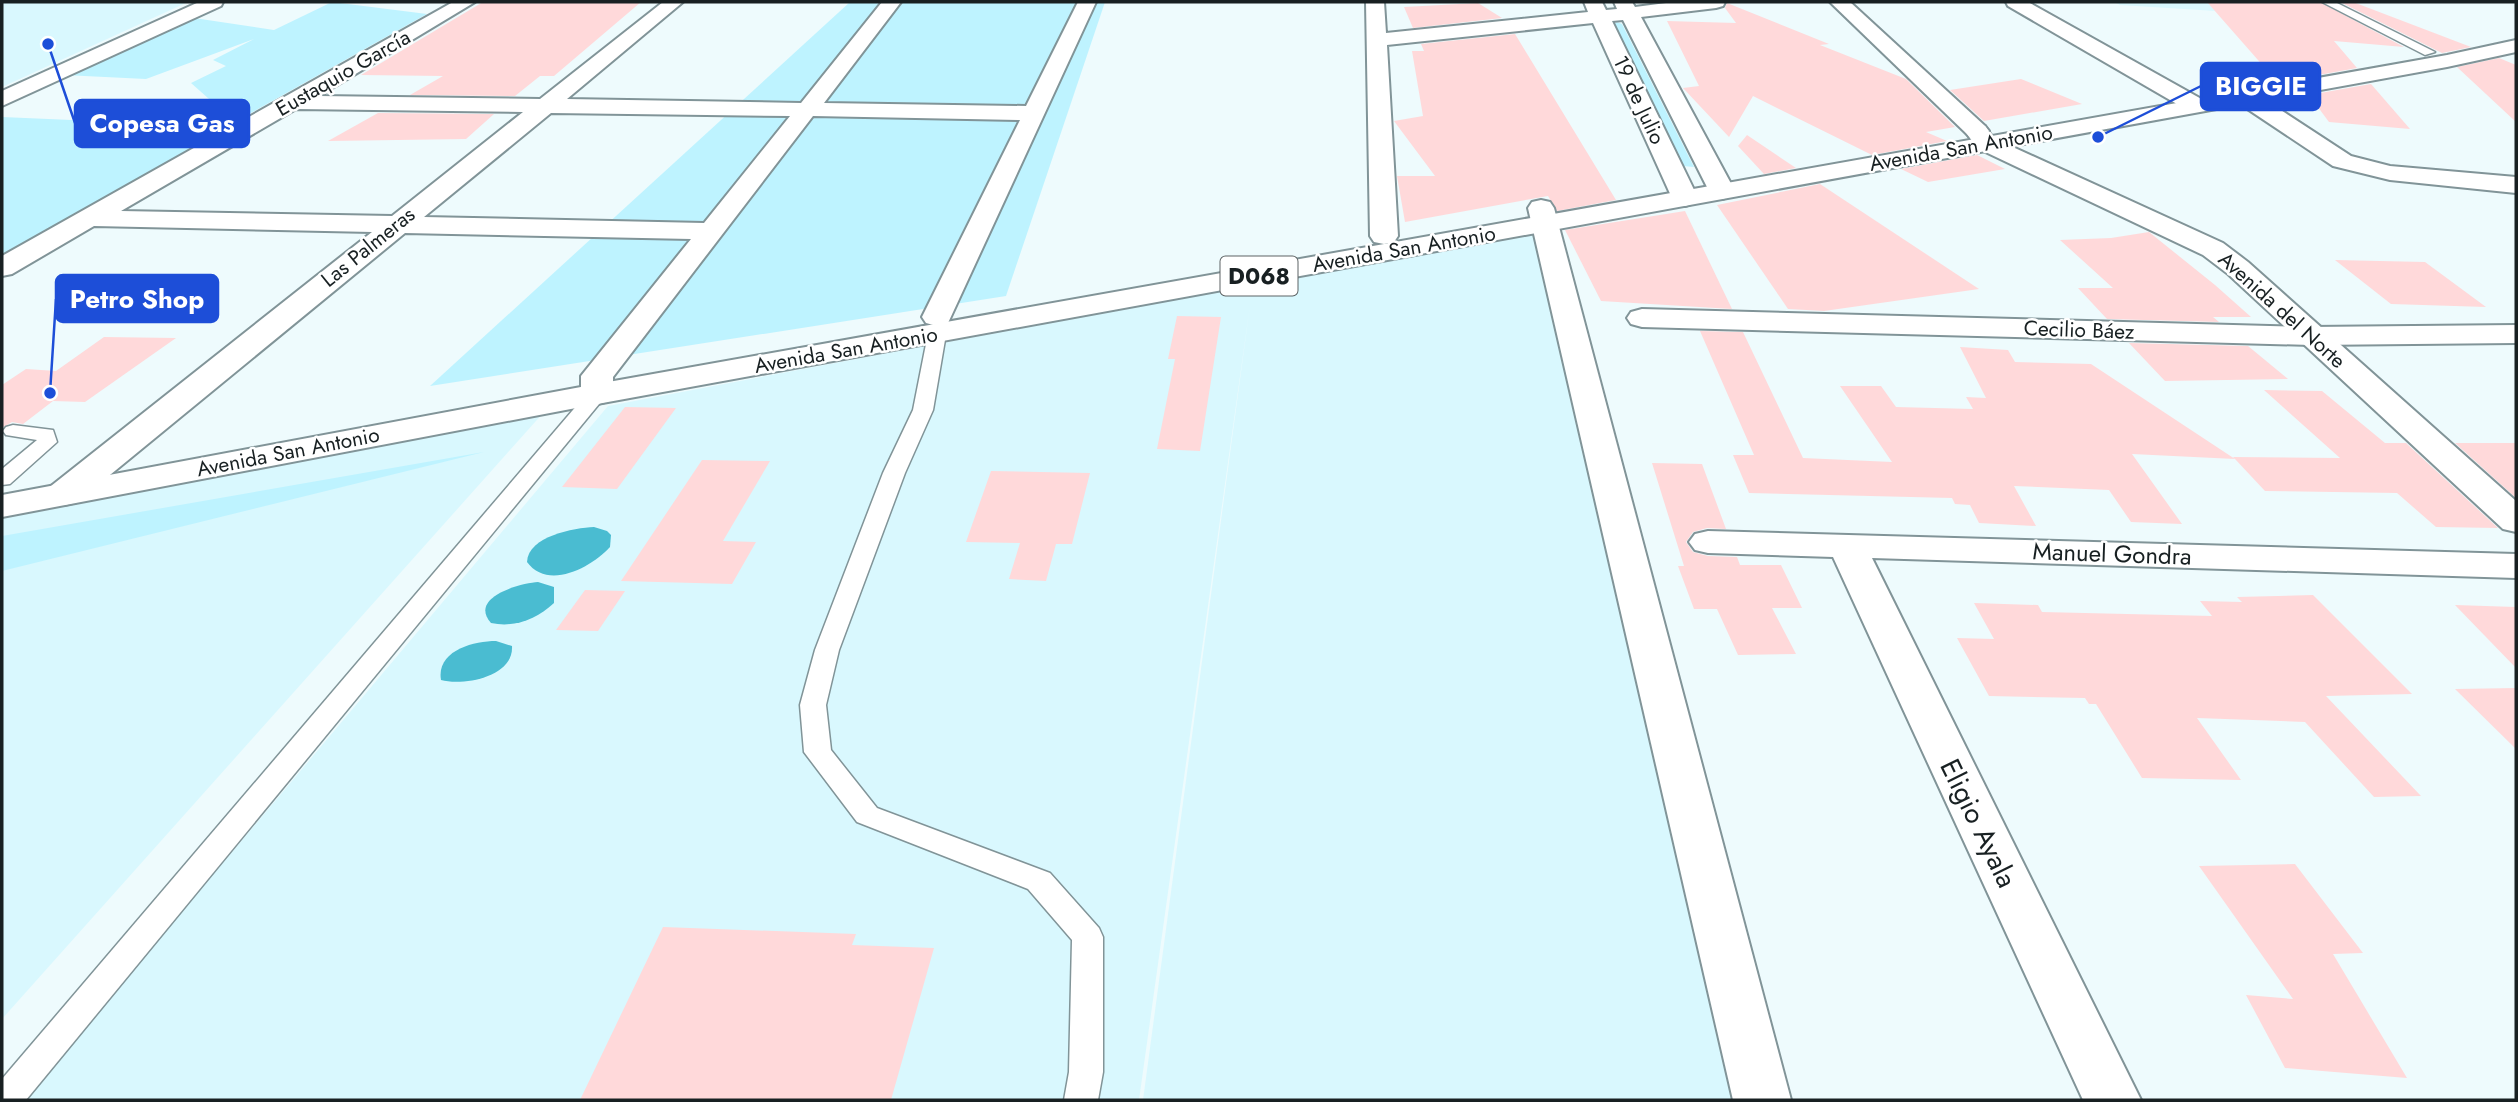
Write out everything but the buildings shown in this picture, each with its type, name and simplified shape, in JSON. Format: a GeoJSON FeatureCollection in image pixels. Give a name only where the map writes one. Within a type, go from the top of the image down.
{"type":"FeatureCollection","features":[{"type":"Feature","properties":{"kind":"street"},"geometry":{"type":"LineString","coordinates":[[2,99],[214,2]]}},
{"type":"Feature","properties":{"kind":"street","name":"Eustaquio García"},"geometry":{"type":"LineString","coordinates":[[2,268],[466,2]]}},
{"type":"Feature","properties":{"kind":"street","name":"Las Palmeras"},"geometry":{"type":"LineString","coordinates":[[64,494],[674,2]]}},
{"type":"Feature","properties":{"kind":"street"},"geometry":{"type":"LineString","coordinates":[[597,385],[710,231],[892,2]]}},
{"type":"Feature","properties":{"kind":"street"},"geometry":{"type":"LineString","coordinates":[[937,326],[1087,2]]}},
{"type":"Feature","properties":{"kind":"street"},"geometry":{"type":"LineString","coordinates":[[1375,2],[1384,236]]}},
{"type":"Feature","properties":{"kind":"street"},"geometry":{"type":"LineString","coordinates":[[1376,40],[1596,9],[1716,2]]}},
{"type":"Feature","properties":{"kind":"street","name":"Avenida del Norte"},"geometry":{"type":"LineString","coordinates":[[1839,2],[1981,137],[2213,249],[2238,268],[2516,521]]}},
{"type":"Feature","properties":{"kind":"street"},"geometry":{"type":"LineString","coordinates":[[2015,2],[2188,101]]}},
{"type":"Feature","properties":{"kind":"street","name":"19 de Julio"},"geometry":{"type":"LineString","coordinates":[[1626,8],[1718,184]]}},
{"type":"Feature","properties":{"kind":"street","name":"19 de Julio"},"geometry":{"type":"LineString","coordinates":[[1596,9],[1681,190]]}},
{"type":"Feature","properties":{"kind":"street","name":"Avenida San Antonio"},"geometry":{"type":"LineString","coordinates":[[2239,92],[2516,34]]}},
{"type":"Feature","properties":{"kind":"street","name":"Avenida San Antonio"},"geometry":{"type":"LineString","coordinates":[[2,484],[937,326],[1681,190],[2516,46]]}},
{"type":"Feature","properties":{"kind":"street"},"geometry":{"type":"LineString","coordinates":[[2239,92],[2342,161],[2390,173],[2516,185]]}},
{"type":"Feature","properties":{"kind":"street"},"geometry":{"type":"LineString","coordinates":[[295,102],[1034,113]]}},
{"type":"Feature","properties":{"kind":"street"},"geometry":{"type":"LineString","coordinates":[[1543,216],[1762,1100]]}},
{"type":"Feature","properties":{"kind":"street","name":"Avenida San Antonio"},"geometry":{"type":"LineString","coordinates":[[937,326],[1384,236],[1543,216]]}},
{"type":"Feature","properties":{"kind":"street"},"geometry":{"type":"LineString","coordinates":[[91,218],[710,231]]}},
{"type":"Feature","properties":{"kind":"street","name":"Cecilio Báez"},"geometry":{"type":"LineString","coordinates":[[1642,318],[2311,336],[2516,334]]}},
{"type":"Feature","properties":{"kind":"street","name":"Avenida San Antonio"},"geometry":{"type":"LineString","coordinates":[[2,506],[597,385]]}},
{"type":"Feature","properties":{"kind":"street","name":"Manuel Gondra"},"geometry":{"type":"LineString","coordinates":[[1708,542],[2516,566]]}},
{"type":"Feature","properties":{"kind":"street","name":"Eligio Ayala"},"geometry":{"type":"LineString","coordinates":[[1847,546],[2112,1100]]}},
{"type":"Feature","properties":{"kind":"lane"},"geometry":{"type":"LineString","coordinates":[[2327,2],[2429,52]]}},
{"type":"Feature","properties":{"kind":"lane"},"geometry":{"type":"LineString","coordinates":[[937,326],[923,410],[894,472],[827,650],[813,705],[818,752],[867,815],[1040,881],[1088,937],[1086,1072],[1081,1100]]}},
{"type":"Feature","properties":{"kind":"lane"},"geometry":{"type":"LineString","coordinates":[[5,1100],[597,385]]}},
{"type":"Feature","properties":{"kind":"lane"},"geometry":{"type":"LineString","coordinates":[[2,479],[47,442],[48,438],[47,434],[13,430]]}},
{"type":"Feature","properties":{"kind":"shaded area"},"geometry":{"type":"Polygon","coordinates":[[[2,2],[188,2],[2,87],[2,2]]]}},
{"type":"Feature","properties":{"kind":"shaded area"},"geometry":{"type":"Polygon","coordinates":[[[332,2],[427,14],[235,122],[191,83],[226,66],[213,60],[254,39],[146,79],[64,75],[194,18],[274,30],[332,2]]]}},
{"type":"Feature","properties":{"kind":"shaded area"},"geometry":{"type":"Polygon","coordinates":[[[850,2],[1105,2],[1006,296],[430,386],[850,2]]]}},
{"type":"Feature","properties":{"kind":"shaded area"},"geometry":{"type":"Polygon","coordinates":[[[2114,2],[2317,2],[2344,19],[2120,5],[2114,2]]]}},
{"type":"Feature","properties":{"kind":"shaded area"},"geometry":{"type":"Polygon","coordinates":[[[1613,24],[1622,24],[1694,167],[1683,166],[1613,24]]]}},
{"type":"Feature","properties":{"kind":"shaded area"},"geometry":{"type":"Polygon","coordinates":[[[2,117],[234,127],[2,257],[2,117]]]}},
{"type":"Feature","properties":{"kind":"shaded area"},"geometry":{"type":"Polygon","coordinates":[[[1535,234],[1746,1100],[1143,1100],[1250,305],[1139,1100],[23,1100],[608,406],[1253,284],[1535,234]]]}},
{"type":"Feature","properties":{"kind":"shaded area"},"geometry":{"type":"Polygon","coordinates":[[[544,412],[2,1019],[2,514],[544,412]]]}},
{"type":"Feature","properties":{"kind":"shaded area"},"geometry":{"type":"Polygon","coordinates":[[[484,452],[2,571],[2,536],[484,452]]]}},
{"type":"Feature","properties":{"kind":"water"},"geometry":{"type":"Polygon","coordinates":[[[594,527],[611,535],[610,547],[581,568],[570,573],[546,575],[536,571],[527,562],[529,553],[543,540],[575,529],[594,527]]]}},
{"type":"Feature","properties":{"kind":"water"},"geometry":{"type":"Polygon","coordinates":[[[538,582],[554,587],[554,603],[525,621],[491,623],[486,614],[486,606],[491,599],[520,585],[538,582]]]}},
{"type":"Feature","properties":{"kind":"water"},"geometry":{"type":"Polygon","coordinates":[[[496,641],[512,646],[510,657],[496,672],[462,682],[441,680],[441,670],[450,655],[467,646],[496,641]]]}},
{"type":"Feature","properties":{"kind":"place","name":"Copesa Gas"},"geometry":{"type":"Point","coordinates":[48,44]}},
{"type":"Feature","properties":{"kind":"place","name":"BIGGIE"},"geometry":{"type":"Point","coordinates":[2098,137]}},
{"type":"Feature","properties":{"kind":"place","name":"Petro Shop"},"geometry":{"type":"Point","coordinates":[50,393]}}]}
